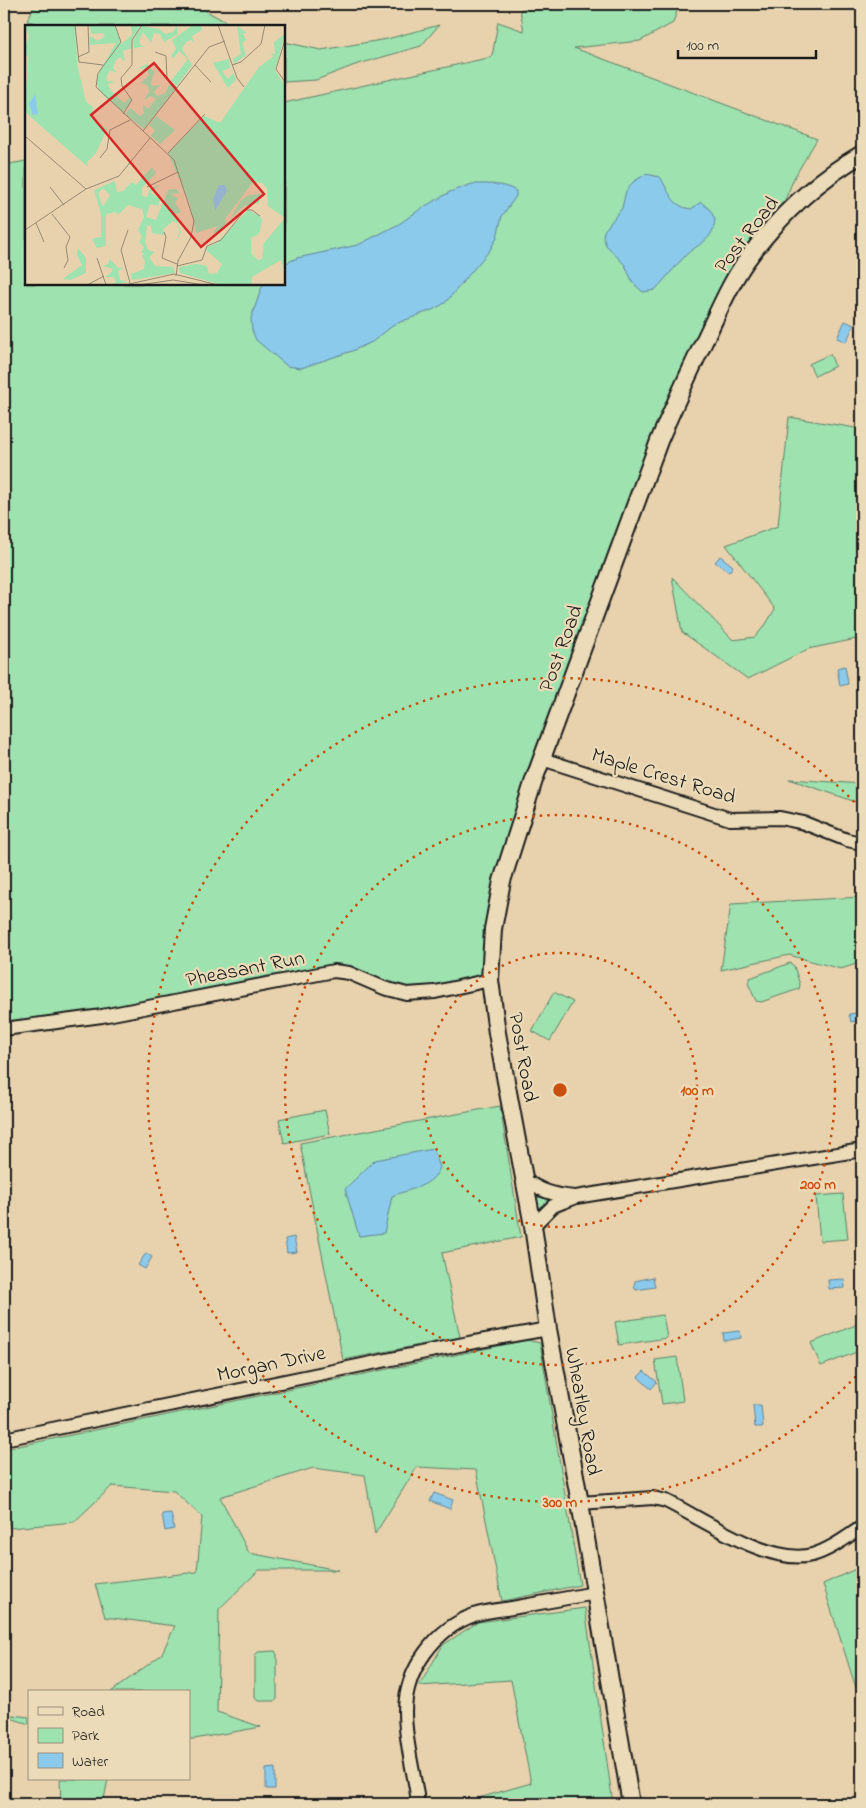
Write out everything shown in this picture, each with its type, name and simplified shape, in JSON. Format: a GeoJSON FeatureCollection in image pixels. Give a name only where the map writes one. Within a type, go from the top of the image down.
{"type":"FeatureCollection","features":[{"type":"Feature","properties":{"kind":"main road","name":"Post Road"},"geometry":{"type":"LineString","coordinates":[[533,1226],[497,1033],[490,980],[493,929],[502,881],[542,759],[659,441],[732,284],[751,254],[775,225],[800,200],[826,178],[862,154]]}},
{"type":"Feature","properties":{"kind":"main road","name":"Wheatley Road"},"geometry":{"type":"LineString","coordinates":[[533,1226],[548,1329],[580,1503],[631,1804]]}},
{"type":"Feature","properties":{"kind":"street","name":"Maple Crest Road"},"geometry":{"type":"LineString","coordinates":[[542,759],[730,819],[780,818],[804,824],[847,840],[862,843]]}},
{"type":"Feature","properties":{"kind":"street","name":"Pheasant Run"},"geometry":{"type":"LineString","coordinates":[[4,1029],[102,1016],[334,972],[349,973],[384,988],[407,994],[434,992],[490,980]]}},
{"type":"Feature","properties":{"kind":"street"},"geometry":{"type":"LineString","coordinates":[[533,1226],[553,1206],[576,1197],[862,1150]]}},
{"type":"Feature","properties":{"kind":"street"},"geometry":{"type":"LineString","coordinates":[[524,1180],[536,1188],[555,1195],[576,1197]]}},
{"type":"Feature","properties":{"kind":"street","name":"Morgan Drive"},"geometry":{"type":"LineString","coordinates":[[4,1439],[469,1343],[548,1329]]}},
{"type":"Feature","properties":{"kind":"street"},"geometry":{"type":"LineString","coordinates":[[580,1503],[653,1498],[673,1504],[754,1546],[772,1553],[790,1556],[811,1555],[830,1548],[862,1527]]}},
{"type":"Feature","properties":{"kind":"street"},"geometry":{"type":"LineString","coordinates":[[417,1804],[405,1711],[410,1682],[416,1668],[429,1648],[443,1633],[475,1614],[595,1594]]}},
{"type":"Feature","properties":{"kind":"green space"},"geometry":{"type":"Polygon","coordinates":[[[35,4],[194,4],[231,25],[44,25],[27,21],[35,4]]]}},
{"type":"Feature","properties":{"kind":"green space"},"geometry":{"type":"Polygon","coordinates":[[[537,4],[677,4],[679,5],[673,23],[640,41],[574,48],[817,139],[794,178],[775,225],[751,254],[676,402],[502,881],[490,980],[407,994],[349,973],[4,1029],[4,165],[25,161],[25,285],[285,285],[285,103],[492,57],[498,22],[524,31],[520,10],[537,4]]]}},
{"type":"Feature","properties":{"kind":"green space"},"geometry":{"type":"Polygon","coordinates":[[[439,25],[421,46],[355,65],[316,80],[285,82],[285,42],[321,50],[387,39],[439,25]]]}},
{"type":"Feature","properties":{"kind":"green space"},"geometry":{"type":"Polygon","coordinates":[[[830,354],[835,366],[815,376],[809,364],[830,354]]]}},
{"type":"Feature","properties":{"kind":"green space"},"geometry":{"type":"Polygon","coordinates":[[[789,417],[862,429],[862,635],[856,639],[808,649],[748,679],[682,632],[672,577],[733,640],[755,637],[766,624],[775,609],[726,545],[778,526],[789,417]]]}},
{"type":"Feature","properties":{"kind":"green space"},"geometry":{"type":"Polygon","coordinates":[[[789,779],[862,784],[862,804],[789,779]]]}},
{"type":"Feature","properties":{"kind":"green space"},"geometry":{"type":"Polygon","coordinates":[[[862,897],[862,962],[841,969],[789,955],[721,970],[731,904],[862,897]]]}},
{"type":"Feature","properties":{"kind":"green space"},"geometry":{"type":"Polygon","coordinates":[[[790,963],[794,966],[800,985],[799,989],[761,1002],[756,1001],[748,983],[750,978],[790,963]]]}},
{"type":"Feature","properties":{"kind":"green space"},"geometry":{"type":"Polygon","coordinates":[[[554,992],[573,1002],[550,1041],[532,1031],[554,992]]]}},
{"type":"Feature","properties":{"kind":"green space"},"geometry":{"type":"Polygon","coordinates":[[[500,1106],[521,1237],[442,1253],[460,1337],[343,1360],[300,1143],[500,1106]]]}},
{"type":"Feature","properties":{"kind":"green space"},"geometry":{"type":"Polygon","coordinates":[[[325,1110],[330,1134],[284,1143],[279,1119],[325,1110]]]}},
{"type":"Feature","properties":{"kind":"green space"},"geometry":{"type":"Polygon","coordinates":[[[843,1194],[848,1239],[820,1241],[816,1196],[843,1194]]]}},
{"type":"Feature","properties":{"kind":"green space"},"geometry":{"type":"Polygon","coordinates":[[[536,1198],[552,1200],[541,1210],[537,1207],[536,1198]]]}},
{"type":"Feature","properties":{"kind":"green space"},"geometry":{"type":"Polygon","coordinates":[[[663,1315],[667,1338],[619,1345],[615,1322],[663,1315]]]}},
{"type":"Feature","properties":{"kind":"green space"},"geometry":{"type":"Polygon","coordinates":[[[858,1324],[862,1335],[862,1350],[821,1366],[811,1343],[858,1324]]]}},
{"type":"Feature","properties":{"kind":"green space"},"geometry":{"type":"Polygon","coordinates":[[[527,1340],[540,1343],[580,1585],[502,1601],[476,1470],[417,1467],[375,1534],[365,1475],[313,1468],[220,1497],[249,1553],[338,1570],[259,1570],[219,1609],[217,1712],[261,1727],[190,1739],[190,1690],[114,1690],[161,1655],[175,1626],[105,1617],[95,1584],[197,1572],[202,1517],[174,1491],[112,1486],[74,1522],[10,1528],[4,1503],[4,1449],[527,1340]]]}},
{"type":"Feature","properties":{"kind":"green space"},"geometry":{"type":"Polygon","coordinates":[[[677,1357],[683,1401],[662,1404],[655,1360],[677,1357]]]}},
{"type":"Feature","properties":{"kind":"green space"},"geometry":{"type":"Polygon","coordinates":[[[862,1566],[862,1707],[823,1584],[862,1566]]]}},
{"type":"Feature","properties":{"kind":"green space"},"geometry":{"type":"Polygon","coordinates":[[[585,1608],[613,1804],[458,1804],[531,1783],[511,1680],[419,1686],[443,1645],[478,1622],[585,1608]]]}},
{"type":"Feature","properties":{"kind":"green space"},"geometry":{"type":"Polygon","coordinates":[[[275,1651],[277,1655],[277,1699],[275,1701],[258,1701],[255,1698],[255,1655],[258,1652],[275,1651]]]}},
{"type":"Feature","properties":{"kind":"green space"},"geometry":{"type":"Polygon","coordinates":[[[4,1714],[28,1717],[28,1724],[4,1716],[4,1714]]]}},
{"type":"Feature","properties":{"kind":"green space"},"geometry":{"type":"Polygon","coordinates":[[[60,1780],[108,1780],[103,1804],[61,1804],[60,1780]]]}},
{"type":"Feature","properties":{"kind":"water"},"geometry":{"type":"Polygon","coordinates":[[[646,174],[660,177],[672,198],[679,205],[691,209],[701,202],[710,210],[715,219],[714,227],[708,238],[689,252],[655,290],[643,292],[633,283],[625,265],[606,245],[603,237],[604,231],[622,208],[626,191],[633,182],[646,174]]]}},
{"type":"Feature","properties":{"kind":"water"},"geometry":{"type":"Polygon","coordinates":[[[472,184],[495,184],[511,188],[516,191],[516,196],[502,216],[497,237],[490,250],[445,303],[395,324],[372,342],[352,351],[301,368],[287,366],[256,340],[252,330],[251,318],[263,285],[285,285],[285,264],[297,258],[358,245],[399,224],[450,192],[472,184]]]}},
{"type":"Feature","properties":{"kind":"water"},"geometry":{"type":"Polygon","coordinates":[[[845,321],[854,325],[846,342],[837,338],[845,321]]]}},
{"type":"Feature","properties":{"kind":"water"},"geometry":{"type":"Polygon","coordinates":[[[720,556],[733,566],[729,572],[715,562],[720,556]]]}},
{"type":"Feature","properties":{"kind":"water"},"geometry":{"type":"Polygon","coordinates":[[[845,666],[848,684],[840,686],[837,668],[845,666]]]}},
{"type":"Feature","properties":{"kind":"water"},"geometry":{"type":"Polygon","coordinates":[[[862,1012],[862,1020],[851,1022],[849,1014],[862,1012]]]}},
{"type":"Feature","properties":{"kind":"water"},"geometry":{"type":"Polygon","coordinates":[[[433,1149],[440,1167],[437,1174],[420,1186],[392,1196],[384,1233],[359,1236],[345,1189],[375,1160],[433,1149]]]}},
{"type":"Feature","properties":{"kind":"water"},"geometry":{"type":"Polygon","coordinates":[[[294,1237],[297,1252],[287,1253],[285,1239],[294,1237]]]}},
{"type":"Feature","properties":{"kind":"water"},"geometry":{"type":"Polygon","coordinates":[[[146,1253],[152,1257],[145,1269],[138,1265],[146,1253]]]}},
{"type":"Feature","properties":{"kind":"water"},"geometry":{"type":"Polygon","coordinates":[[[653,1277],[655,1287],[636,1290],[634,1287],[635,1281],[653,1277]]]}},
{"type":"Feature","properties":{"kind":"water"},"geometry":{"type":"Polygon","coordinates":[[[844,1279],[845,1288],[829,1289],[828,1280],[844,1279]]]}},
{"type":"Feature","properties":{"kind":"water"},"geometry":{"type":"Polygon","coordinates":[[[740,1331],[741,1338],[724,1341],[723,1333],[740,1331]]]}},
{"type":"Feature","properties":{"kind":"water"},"geometry":{"type":"Polygon","coordinates":[[[644,1371],[657,1382],[651,1389],[638,1377],[644,1371]]]}},
{"type":"Feature","properties":{"kind":"water"},"geometry":{"type":"Polygon","coordinates":[[[753,1405],[761,1405],[763,1427],[755,1427],[753,1405]]]}},
{"type":"Feature","properties":{"kind":"water"},"geometry":{"type":"Polygon","coordinates":[[[434,1493],[453,1500],[450,1509],[430,1501],[434,1493]]]}},
{"type":"Feature","properties":{"kind":"water"},"geometry":{"type":"Polygon","coordinates":[[[171,1513],[174,1529],[165,1531],[162,1514],[171,1513]]]}},
{"type":"Feature","properties":{"kind":"water"},"geometry":{"type":"Polygon","coordinates":[[[275,1768],[275,1789],[266,1789],[266,1769],[275,1768]]]}}]}
